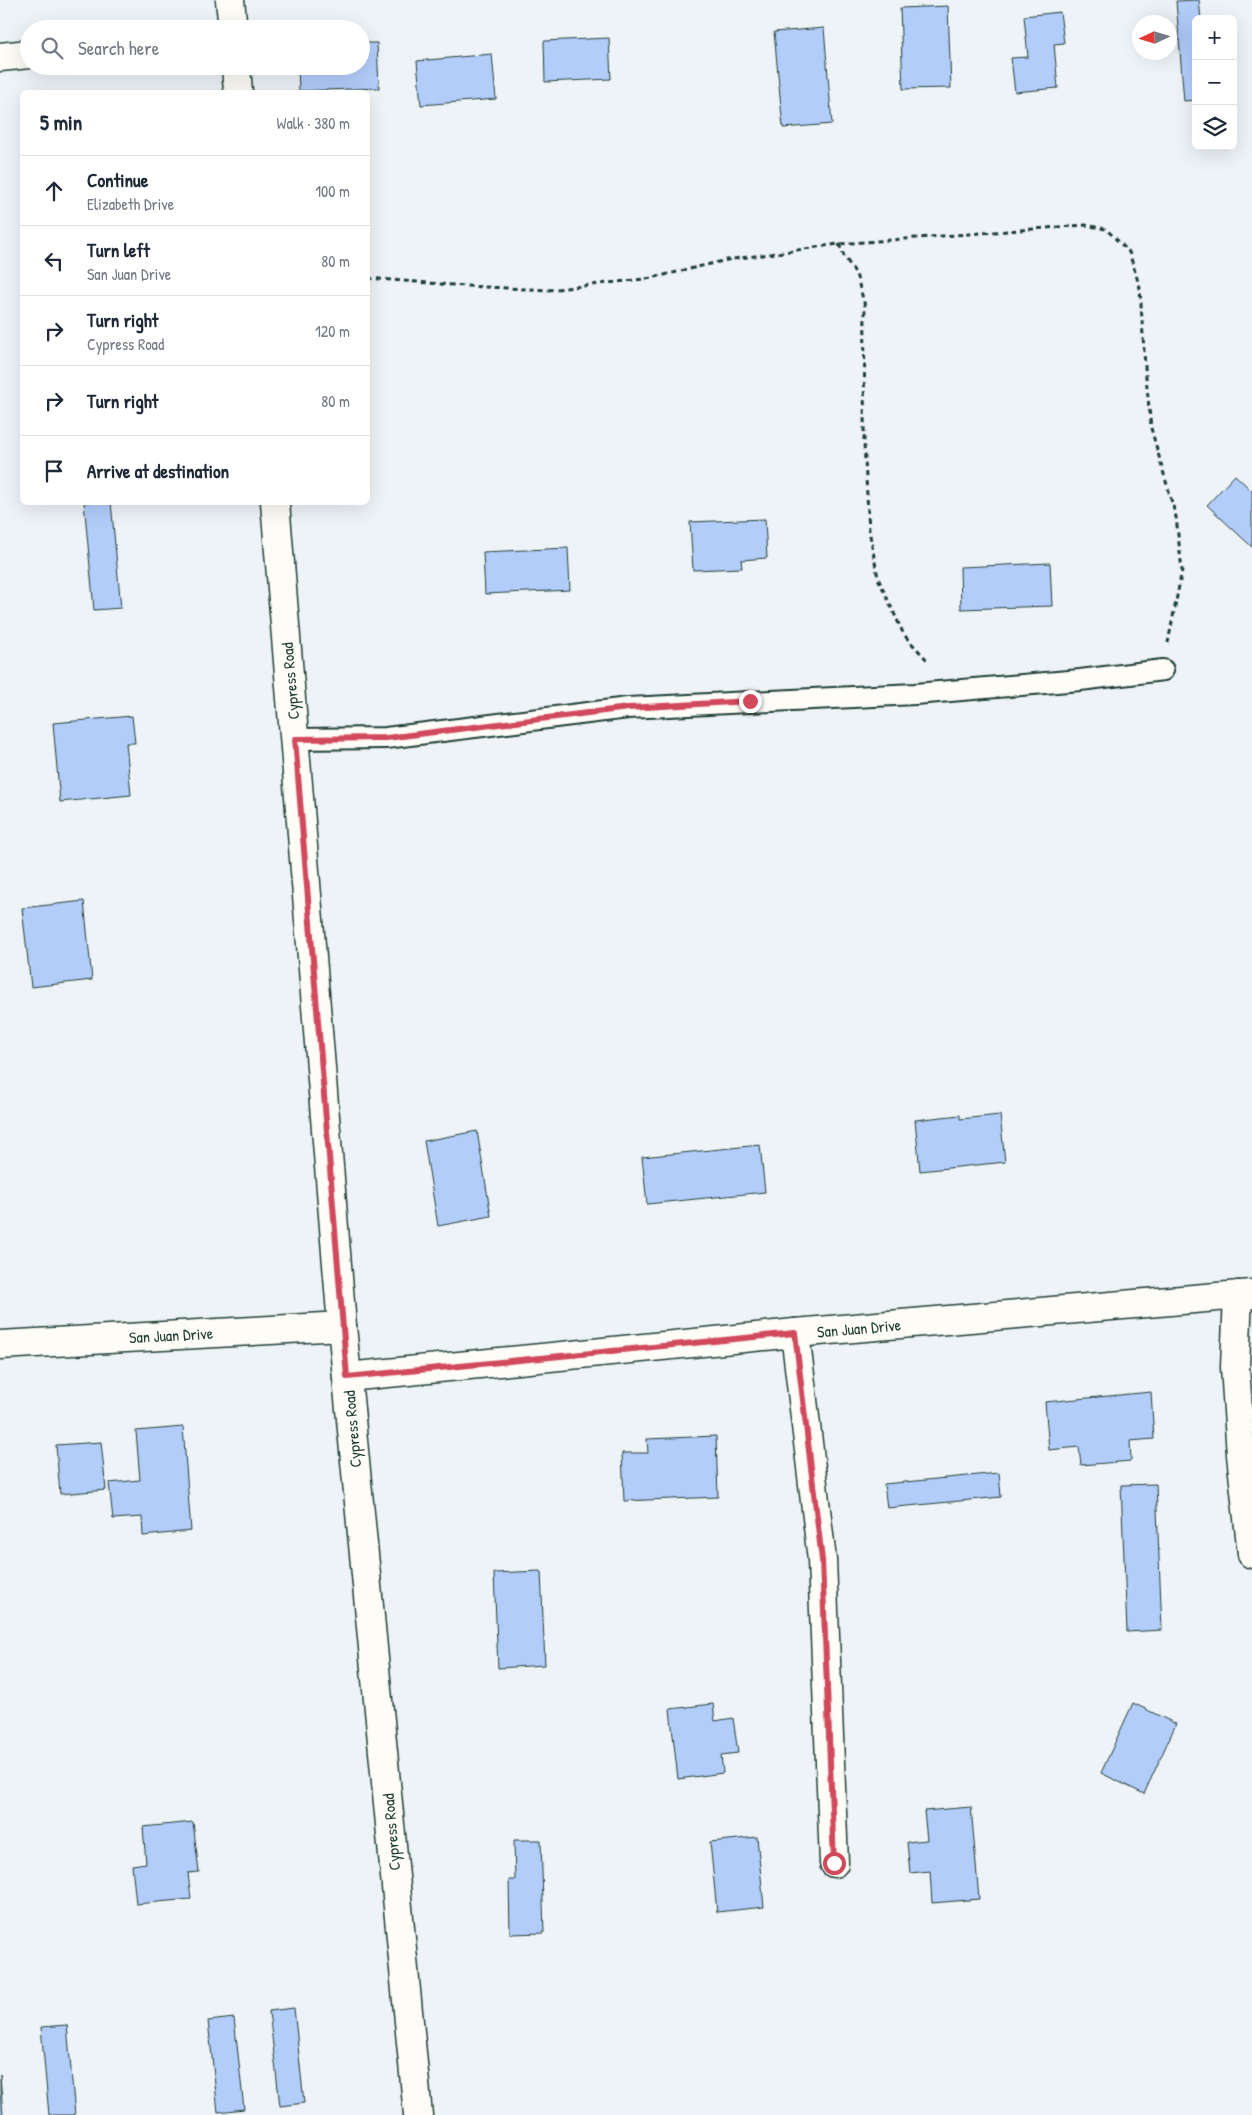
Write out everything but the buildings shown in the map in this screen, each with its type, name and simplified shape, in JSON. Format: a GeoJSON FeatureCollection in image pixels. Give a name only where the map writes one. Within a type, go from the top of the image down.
{"type":"FeatureCollection","features":[{"type":"Feature","properties":{"kind":"street"},"geometry":{"type":"LineString","coordinates":[[230,0],[232,20]]}},
{"type":"Feature","properties":{"kind":"street"},"geometry":{"type":"LineString","coordinates":[[0,57],[20,55]]}},
{"type":"Feature","properties":{"kind":"street"},"geometry":{"type":"LineString","coordinates":[[237,75],[238,90]]}},
{"type":"Feature","properties":{"kind":"street","name":"Cypress Road"},"geometry":{"type":"LineString","coordinates":[[274,505],[342,1326],[418,2115]]}},
{"type":"Feature","properties":{"kind":"street"},"geometry":{"type":"LineString","coordinates":[[1245,1295],[1235,1367],[1241,1455],[1252,1554]]}},
{"type":"Feature","properties":{"kind":"street","name":"San Juan Drive"},"geometry":{"type":"LineString","coordinates":[[347,1377],[795,1333],[1245,1295]]}},
{"type":"Feature","properties":{"kind":"street","name":"San Juan Drive"},"geometry":{"type":"LineString","coordinates":[[0,1345],[342,1326]]}},
{"type":"Feature","properties":{"kind":"street"},"geometry":{"type":"LineString","coordinates":[[795,1333],[822,1560],[834,1863]]}},
{"type":"Feature","properties":{"kind":"lane"},"geometry":{"type":"LineString","coordinates":[[295,739],[386,738],[628,708],[955,690],[1163,670]]}},
{"type":"Feature","properties":{"kind":"path"},"geometry":{"type":"LineString","coordinates":[[370,278],[464,286],[548,290],[652,278],[728,260],[839,244],[1085,224],[1106,230],[1129,252],[1140,288],[1151,428],[1176,517],[1182,570],[1163,670]]}},
{"type":"Feature","properties":{"kind":"path"},"geometry":{"type":"LineString","coordinates":[[839,244],[844,256],[856,274],[865,306],[864,443],[869,530],[878,578],[904,635],[955,690]]}},
{"type":"Feature","properties":{"kind":"route"},"geometry":{"type":"LineString","coordinates":[[750,701],[628,708],[386,738],[295,739],[347,1377],[795,1333],[822,1560],[834,1863]]}}]}
